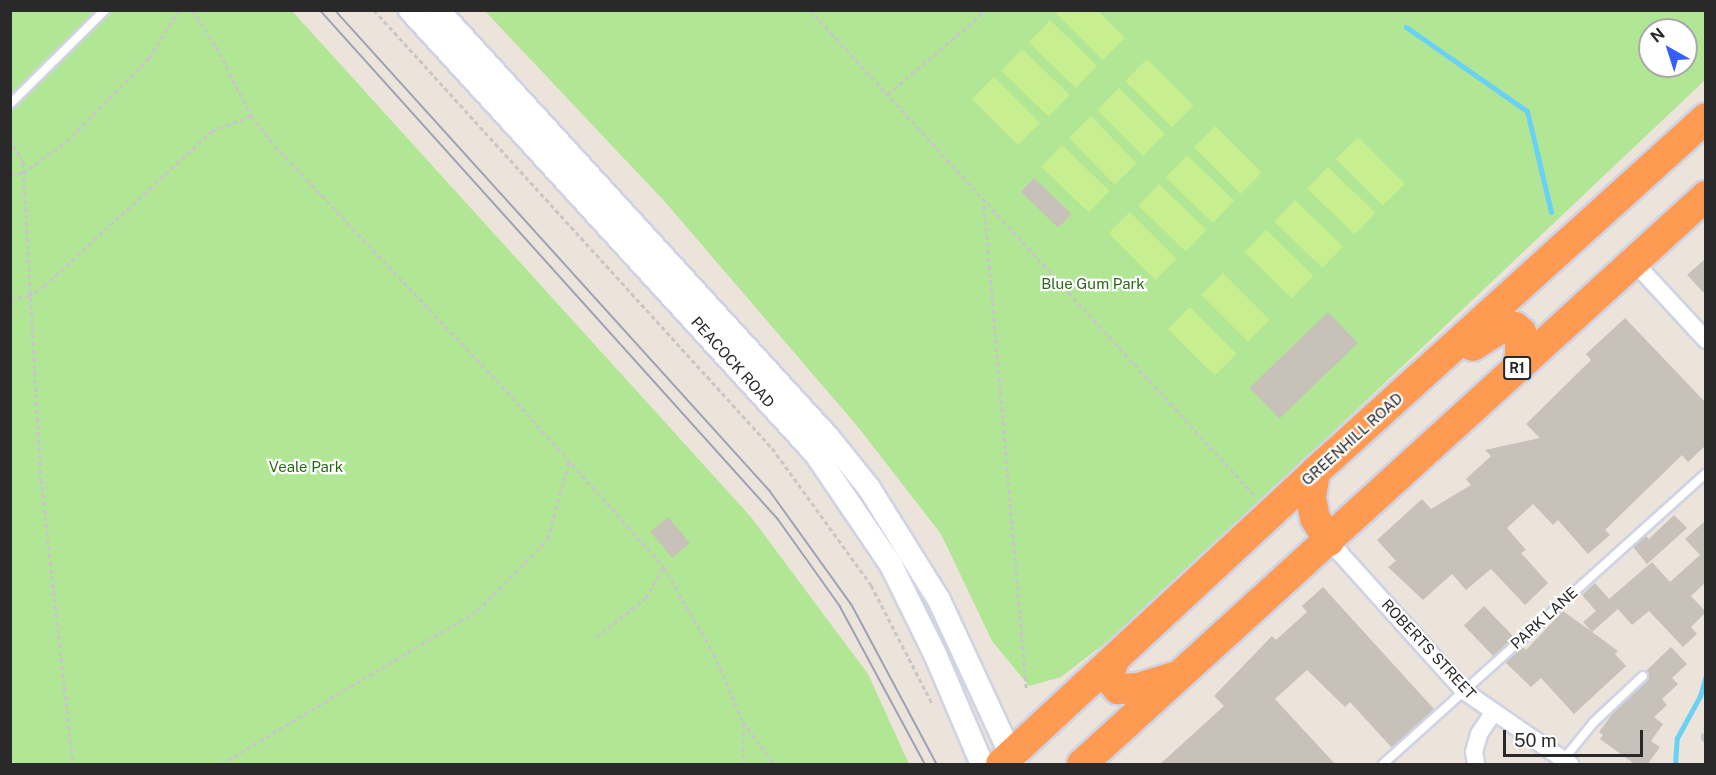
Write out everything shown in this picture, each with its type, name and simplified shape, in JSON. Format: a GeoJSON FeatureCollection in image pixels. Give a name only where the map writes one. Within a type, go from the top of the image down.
{"type":"FeatureCollection","features":[{"type":"Feature","properties":{"kind":"highway","name":"GREENHILL ROAD"},"geometry":{"type":"LineString","coordinates":[[1009,761],[1315,472],[1706,118]]}},
{"type":"Feature","properties":{"kind":"highway","name":"R1"},"geometry":{"type":"LineString","coordinates":[[1082,765],[1706,196]]}},
{"type":"Feature","properties":{"kind":"highway"},"geometry":{"type":"LineString","coordinates":[[1456,345],[1467,349],[1498,330],[1515,327],[1521,332],[1519,367]]}},
{"type":"Feature","properties":{"kind":"highway"},"geometry":{"type":"LineString","coordinates":[[1315,472],[1311,498],[1315,518],[1329,541]]}},
{"type":"Feature","properties":{"kind":"highway"},"geometry":{"type":"LineString","coordinates":[[1114,660],[1108,677],[1118,689],[1138,688],[1182,674]]}},
{"type":"Feature","properties":{"kind":"main road","name":"PEACOCK ROAD"},"geometry":{"type":"LineString","coordinates":[[410,10],[815,453],[891,565],[935,654],[982,765]]}},
{"type":"Feature","properties":{"kind":"main road","name":"PEACOCK ROAD"},"geometry":{"type":"LineString","coordinates":[[438,10],[820,428],[869,488],[939,600],[1009,761]]}},
{"type":"Feature","properties":{"kind":"street"},"geometry":{"type":"LineString","coordinates":[[1634,262],[1706,340]]}},
{"type":"Feature","properties":{"kind":"street","name":"ROBERTS STREET"},"geometry":{"type":"LineString","coordinates":[[1329,541],[1464,691],[1567,762]]}},
{"type":"Feature","properties":{"kind":"street"},"geometry":{"type":"LineString","coordinates":[[1476,765],[1474,752],[1479,734],[1493,713]]}},
{"type":"Feature","properties":{"kind":"lane"},"geometry":{"type":"LineString","coordinates":[[10,104],[105,10]]}},
{"type":"Feature","properties":{"kind":"lane","name":"PARK LANE"},"geometry":{"type":"LineString","coordinates":[[1383,765],[1706,473]]}},
{"type":"Feature","properties":{"kind":"lane"},"geometry":{"type":"LineString","coordinates":[[1567,762],[1594,722],[1643,676]]}},
{"type":"Feature","properties":{"kind":"path"},"geometry":{"type":"LineString","coordinates":[[10,174],[23,172],[67,141],[149,58],[179,10]]}},
{"type":"Feature","properties":{"kind":"path"},"geometry":{"type":"LineString","coordinates":[[192,10],[216,46],[251,116],[664,567],[714,654],[743,722],[774,765]]}},
{"type":"Feature","properties":{"kind":"path"},"geometry":{"type":"LineString","coordinates":[[374,10],[772,448],[871,585],[936,712]]}},
{"type":"Feature","properties":{"kind":"path"},"geometry":{"type":"LineString","coordinates":[[810,10],[888,94],[984,205],[1262,503]]}},
{"type":"Feature","properties":{"kind":"path"},"geometry":{"type":"LineString","coordinates":[[888,94],[986,10]]}},
{"type":"Feature","properties":{"kind":"path"},"geometry":{"type":"LineString","coordinates":[[10,299],[28,296],[100,237],[212,131],[251,116]]}},
{"type":"Feature","properties":{"kind":"path"},"geometry":{"type":"LineString","coordinates":[[10,138],[23,172],[28,296],[41,479],[73,765]]}},
{"type":"Feature","properties":{"kind":"path"},"geometry":{"type":"LineString","coordinates":[[984,205],[1026,688]]}},
{"type":"Feature","properties":{"kind":"path"},"geometry":{"type":"LineString","coordinates":[[221,765],[478,610],[548,539],[569,461]]}},
{"type":"Feature","properties":{"kind":"path"},"geometry":{"type":"LineString","coordinates":[[596,637],[646,598],[664,567]]}},
{"type":"Feature","properties":{"kind":"path"},"geometry":{"type":"LineString","coordinates":[[743,722],[743,765]]}},
{"type":"Feature","properties":{"kind":"path"},"geometry":{"type":"LineString","coordinates":[[1706,726],[1702,736],[1706,744]]}},
{"type":"Feature","properties":{"kind":"green space","name":"Veale Park"},"geometry":{"type":"Polygon","coordinates":[[[10,11],[292,11],[751,517],[868,674],[909,764],[11,764],[10,11]]]}},
{"type":"Feature","properties":{"kind":"green space","name":"Blue Gum Park"},"geometry":{"type":"Polygon","coordinates":[[[485,11],[1705,11],[1705,80],[1130,624],[1061,677],[1029,686],[992,641],[941,534],[858,427],[666,203],[485,11]]]}},
{"type":"Feature","properties":{"kind":"green space"},"geometry":{"type":"Polygon","coordinates":[[[1059,11],[1098,11],[1125,38],[1103,60],[1056,13],[1059,11]]]}},
{"type":"Feature","properties":{"kind":"green space"},"geometry":{"type":"Polygon","coordinates":[[[1050,20],[1097,66],[1076,88],[1028,42],[1050,20]]]}},
{"type":"Feature","properties":{"kind":"green space"},"geometry":{"type":"Polygon","coordinates":[[[1022,49],[1069,95],[1049,116],[1001,71],[1022,49]]]}},
{"type":"Feature","properties":{"kind":"green space"},"geometry":{"type":"Polygon","coordinates":[[[1147,59],[1194,106],[1172,128],[1125,81],[1147,59]]]}},
{"type":"Feature","properties":{"kind":"green space"},"geometry":{"type":"Polygon","coordinates":[[[994,77],[1040,123],[1018,145],[972,99],[994,77]]]}},
{"type":"Feature","properties":{"kind":"green space"},"geometry":{"type":"Polygon","coordinates":[[[1119,88],[1165,134],[1143,156],[1097,110],[1119,88]]]}},
{"type":"Feature","properties":{"kind":"green space"},"geometry":{"type":"Polygon","coordinates":[[[1091,116],[1137,163],[1115,185],[1069,138],[1091,116]]]}},
{"type":"Feature","properties":{"kind":"green space"},"geometry":{"type":"Polygon","coordinates":[[[1215,126],[1262,173],[1240,194],[1194,147],[1215,126]]]}},
{"type":"Feature","properties":{"kind":"green space"},"geometry":{"type":"Polygon","coordinates":[[[1358,137],[1405,184],[1383,206],[1336,159],[1358,137]]]}},
{"type":"Feature","properties":{"kind":"green space"},"geometry":{"type":"Polygon","coordinates":[[[1062,145],[1109,191],[1089,212],[1041,167],[1062,145]]]}},
{"type":"Feature","properties":{"kind":"green space"},"geometry":{"type":"Polygon","coordinates":[[[1187,155],[1234,201],[1213,223],[1165,177],[1187,155]]]}},
{"type":"Feature","properties":{"kind":"green space"},"geometry":{"type":"Polygon","coordinates":[[[1328,167],[1375,213],[1355,234],[1307,189],[1328,167]]]}},
{"type":"Feature","properties":{"kind":"green space"},"geometry":{"type":"Polygon","coordinates":[[[1159,184],[1206,230],[1186,251],[1138,206],[1159,184]]]}},
{"type":"Feature","properties":{"kind":"green space"},"geometry":{"type":"Polygon","coordinates":[[[1295,200],[1343,247],[1322,268],[1274,222],[1295,200]]]}},
{"type":"Feature","properties":{"kind":"green space"},"geometry":{"type":"Polygon","coordinates":[[[1130,212],[1177,259],[1155,280],[1109,233],[1130,212]]]}},
{"type":"Feature","properties":{"kind":"green space"},"geometry":{"type":"Polygon","coordinates":[[[1266,230],[1313,276],[1292,298],[1244,252],[1266,230]]]}},
{"type":"Feature","properties":{"kind":"green space"},"geometry":{"type":"Polygon","coordinates":[[[1223,273],[1270,320],[1248,342],[1201,295],[1223,273]]]}},
{"type":"Feature","properties":{"kind":"green space"},"geometry":{"type":"Polygon","coordinates":[[[1190,307],[1237,354],[1215,376],[1168,329],[1190,307]]]}},
{"type":"Feature","properties":{"kind":"building"},"geometry":{"type":"Polygon","coordinates":[[[1034,178],[1071,214],[1058,228],[1021,192],[1034,178]]]}},
{"type":"Feature","properties":{"kind":"building"},"geometry":{"type":"Polygon","coordinates":[[[1706,258],[1706,295],[1687,275],[1706,258]]]}},
{"type":"Feature","properties":{"kind":"building"},"geometry":{"type":"Polygon","coordinates":[[[1328,312],[1358,343],[1279,419],[1250,388],[1328,312]]]}},
{"type":"Feature","properties":{"kind":"building"},"geometry":{"type":"Polygon","coordinates":[[[1625,318],[1706,403],[1706,445],[1688,462],[1682,455],[1605,530],[1610,535],[1588,554],[1558,520],[1553,525],[1533,504],[1507,528],[1526,550],[1521,553],[1548,583],[1525,605],[1491,569],[1466,590],[1452,574],[1423,600],[1388,567],[1396,561],[1377,540],[1422,499],[1431,509],[1471,485],[1466,479],[1491,456],[1485,450],[1540,438],[1526,424],[1591,360],[1586,354],[1625,318]]]}},
{"type":"Feature","properties":{"kind":"building"},"geometry":{"type":"Polygon","coordinates":[[[1674,515],[1687,528],[1647,564],[1633,547],[1646,536],[1649,539],[1674,515]]]}},
{"type":"Feature","properties":{"kind":"building"},"geometry":{"type":"Polygon","coordinates":[[[668,517],[690,543],[672,558],[650,532],[668,517]]]}},
{"type":"Feature","properties":{"kind":"building"},"geometry":{"type":"Polygon","coordinates":[[[1706,520],[1706,582],[1691,596],[1706,612],[1691,627],[1697,634],[1683,647],[1649,611],[1632,625],[1618,609],[1592,632],[1583,622],[1596,611],[1582,595],[1595,583],[1609,599],[1652,562],[1670,582],[1700,555],[1685,539],[1706,520]]]}},
{"type":"Feature","properties":{"kind":"building"},"geometry":{"type":"Polygon","coordinates":[[[1323,587],[1434,709],[1392,748],[1350,702],[1345,707],[1307,670],[1275,699],[1336,765],[1159,765],[1224,706],[1214,696],[1272,636],[1276,640],[1307,612],[1302,606],[1323,587]]]}},
{"type":"Feature","properties":{"kind":"building"},"geometry":{"type":"Polygon","coordinates":[[[1484,606],[1514,637],[1494,656],[1464,625],[1484,606]]]}},
{"type":"Feature","properties":{"kind":"building"},"geometry":{"type":"Polygon","coordinates":[[[1563,611],[1618,651],[1615,654],[1626,666],[1574,714],[1541,678],[1531,687],[1505,662],[1523,647],[1526,650],[1563,611]]]}},
{"type":"Feature","properties":{"kind":"building"},"geometry":{"type":"Polygon","coordinates":[[[1671,647],[1687,664],[1672,678],[1678,684],[1662,699],[1667,705],[1654,717],[1663,724],[1651,741],[1660,747],[1647,765],[1636,765],[1600,739],[1603,735],[1599,732],[1613,713],[1648,680],[1646,671],[1671,647]]]}},
{"type":"Feature","properties":{"kind":"waterway"},"geometry":{"type":"LineString","coordinates":[[1406,27],[1527,111],[1551,212]]}},
{"type":"Feature","properties":{"kind":"waterway"},"geometry":{"type":"LineString","coordinates":[[1675,764],[1677,738],[1700,696],[1706,675]]}},
{"type":"Feature","properties":{"kind":"tram line"},"geometry":{"type":"LineString","coordinates":[[320,10],[778,519],[840,606],[925,764]]}},
{"type":"Feature","properties":{"kind":"tram line"},"geometry":{"type":"LineString","coordinates":[[335,10],[770,491],[852,605],[937,764]]}}]}
